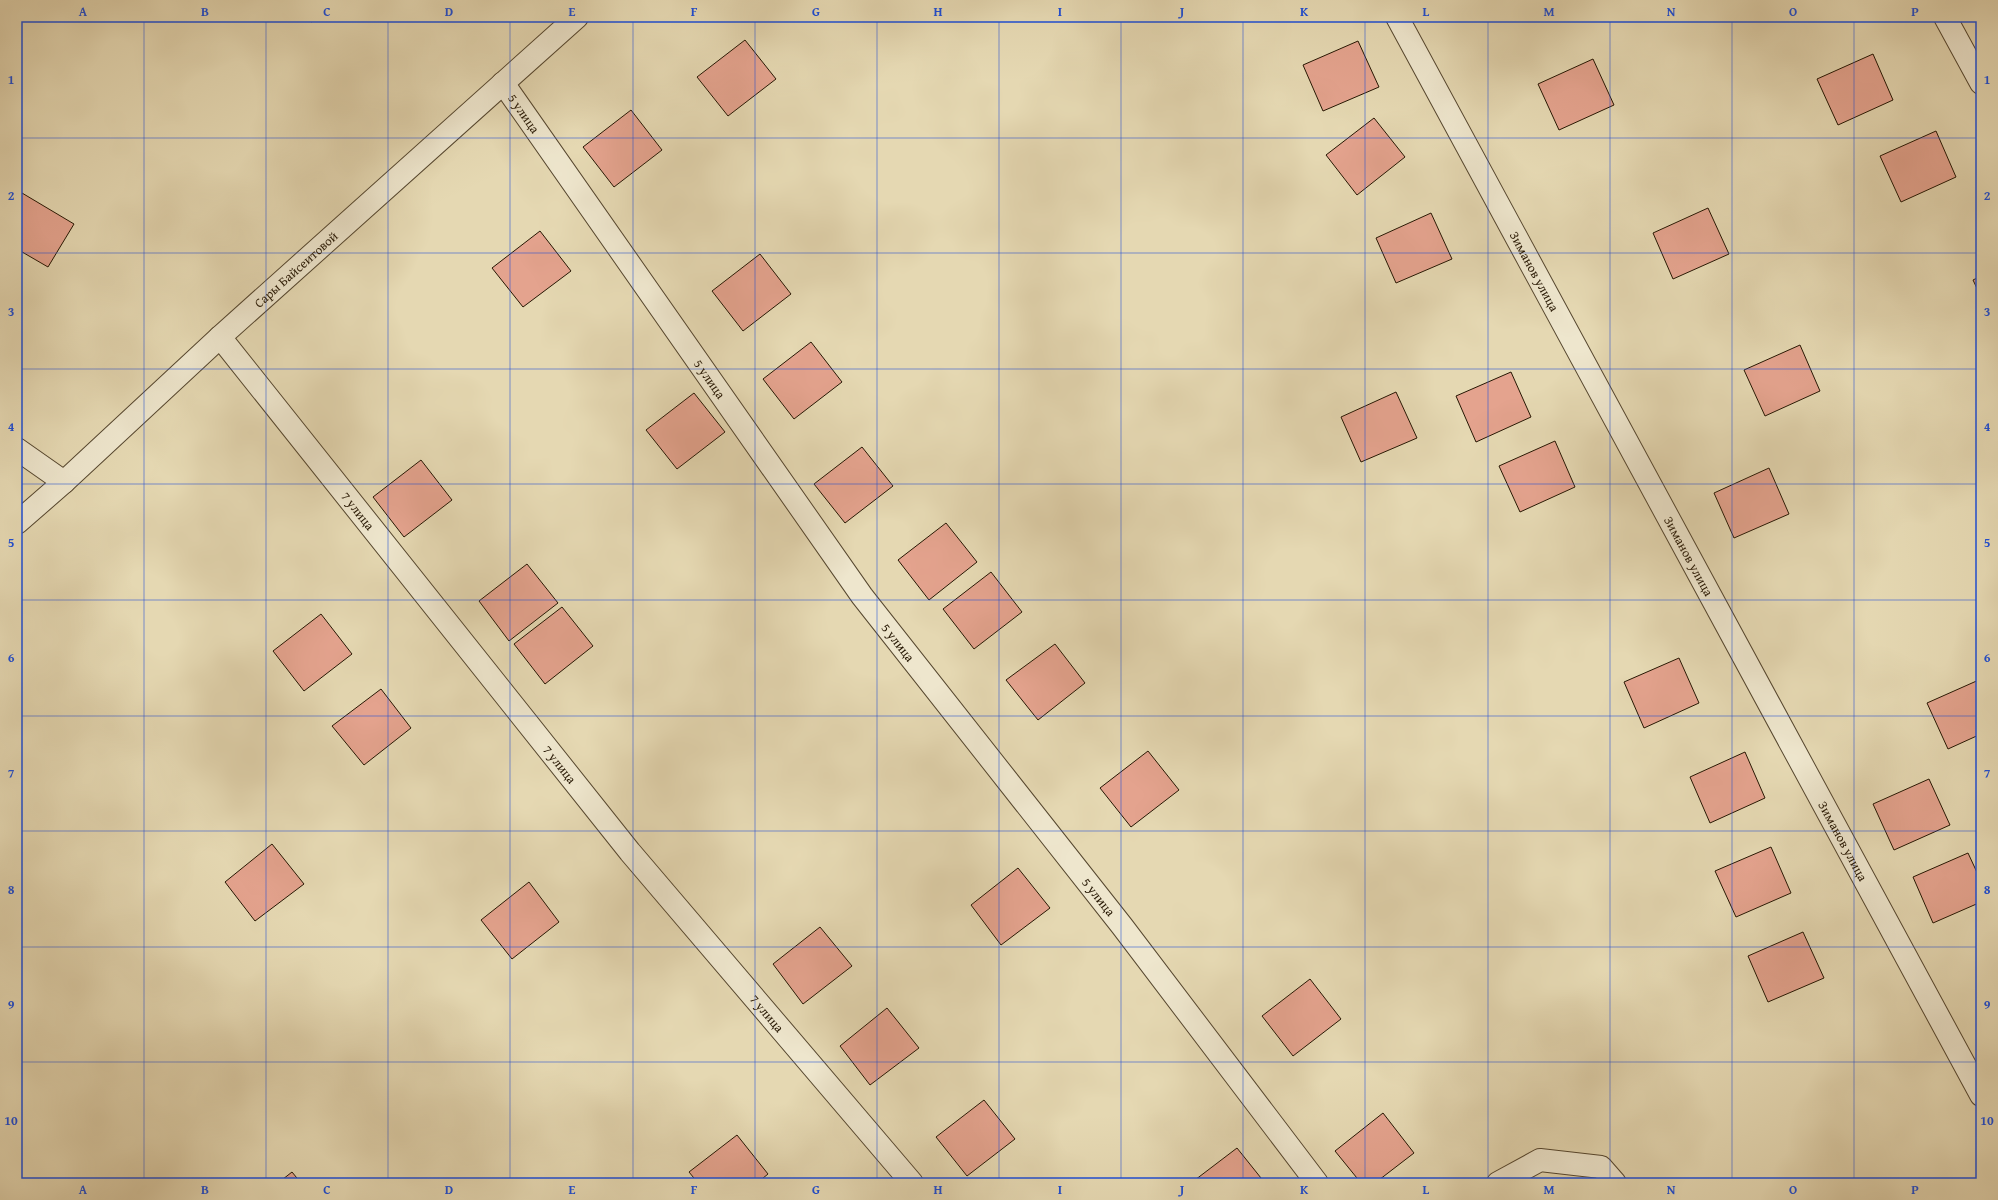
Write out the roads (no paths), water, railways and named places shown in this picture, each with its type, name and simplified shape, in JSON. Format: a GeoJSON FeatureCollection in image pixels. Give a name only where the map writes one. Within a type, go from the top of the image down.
{"type":"FeatureCollection","features":[{"type":"Feature","properties":{"kind":"street","name":"Сары Байсеитовой"},"geometry":{"type":"LineString","coordinates":[[17,523],[64,482],[220,337],[577,17]]}},
{"type":"Feature","properties":{"kind":"street","name":"Зиманов улица"},"geometry":{"type":"LineString","coordinates":[[1397,17],[1981,1095]]}},
{"type":"Feature","properties":{"kind":"street"},"geometry":{"type":"LineString","coordinates":[[1945,17],[1981,83]]}},
{"type":"Feature","properties":{"kind":"street","name":"5 улица"},"geometry":{"type":"LineString","coordinates":[[503,83],[862,596],[1122,926],[1317,1183]]}},
{"type":"Feature","properties":{"kind":"street","name":"7 улица"},"geometry":{"type":"LineString","coordinates":[[220,337],[630,852],[912,1183]]}},
{"type":"Feature","properties":{"kind":"street"},"geometry":{"type":"LineString","coordinates":[[17,449],[64,482]]}},
{"type":"Feature","properties":{"kind":"street"},"geometry":{"type":"LineString","coordinates":[[1498,1183],[1540,1160],[1601,1167],[1615,1183]]}}]}
